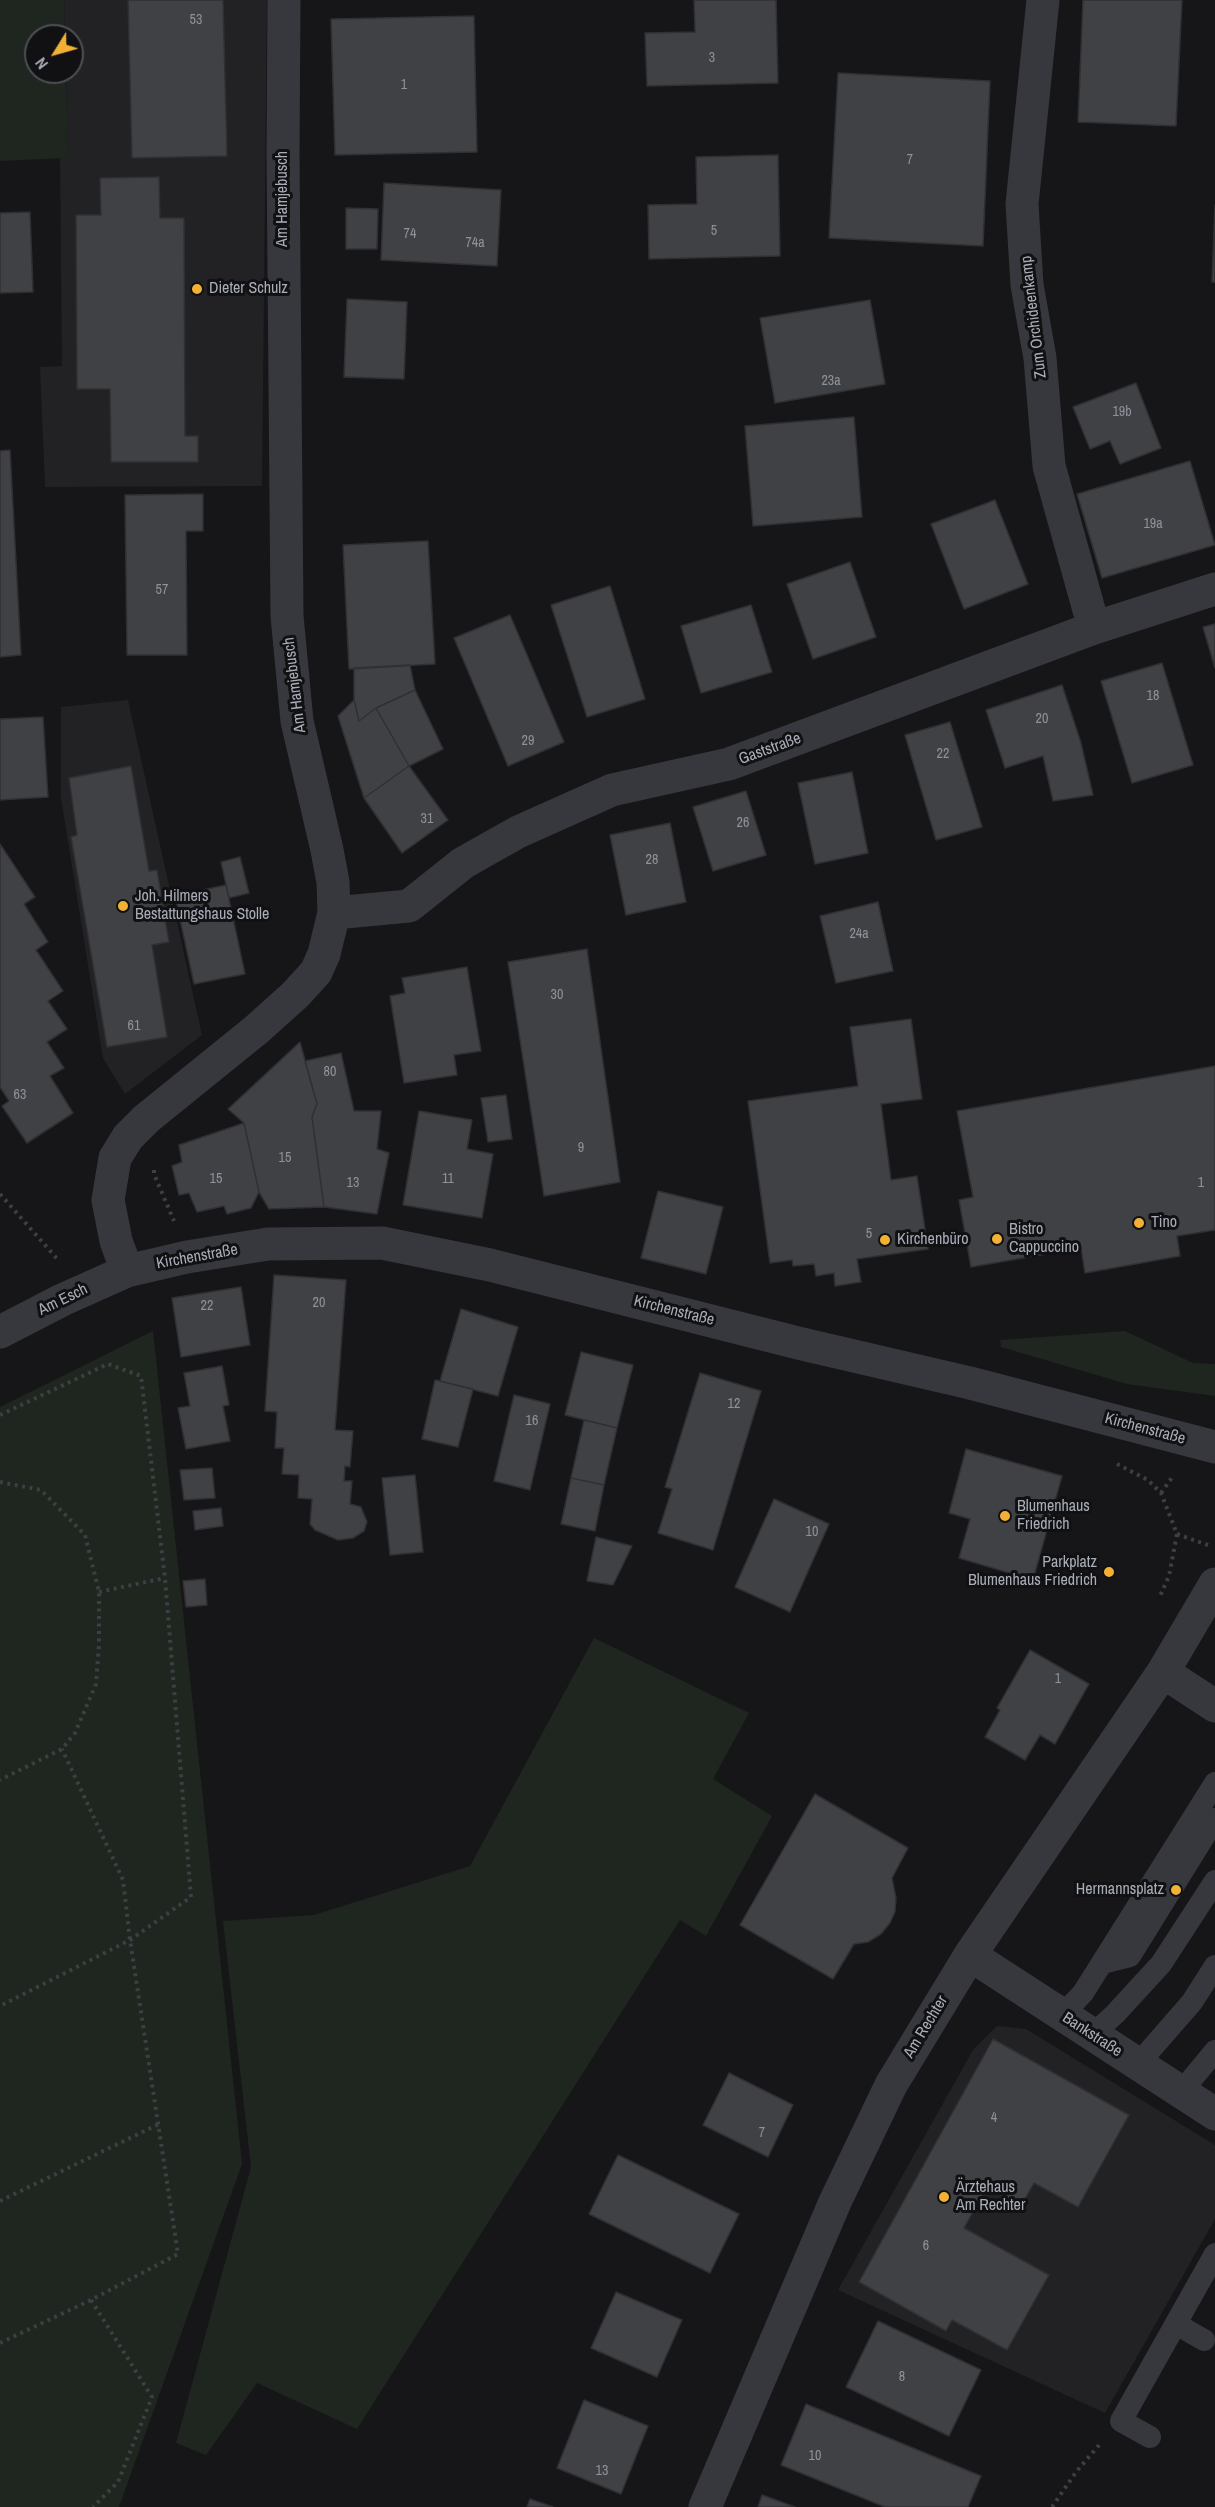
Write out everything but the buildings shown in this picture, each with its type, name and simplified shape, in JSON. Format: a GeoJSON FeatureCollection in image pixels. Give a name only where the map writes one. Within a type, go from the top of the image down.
{"type":"FeatureCollection","features":[{"type":"Feature","properties":{"kind":"street","name":"Am Hamjebusch"},"geometry":{"type":"LineString","coordinates":[[126,1271],[116,1240],[108,1200],[115,1158],[128,1137],[146,1119],[256,1030],[295,995],[316,972],[324,954],[334,913],[333,882],[327,849],[297,721],[287,616],[284,0]]}},
{"type":"Feature","properties":{"kind":"street","name":"Zum Orchideenkamp"},"geometry":{"type":"LineString","coordinates":[[1043,0],[1022,204],[1028,285],[1040,358],[1049,466],[1094,628]]}},
{"type":"Feature","properties":{"kind":"street","name":"Gaststraße"},"geometry":{"type":"LineString","coordinates":[[334,913],[410,906],[472,858],[518,832],[612,790],[729,764],[1094,628],[1215,589]]}},
{"type":"Feature","properties":{"kind":"street","name":"Kirchenstraße"},"geometry":{"type":"LineString","coordinates":[[126,1271],[187,1257],[268,1244],[382,1243],[490,1265],[970,1383],[1215,1447]]}},
{"type":"Feature","properties":{"kind":"street","name":"Am Esch"},"geometry":{"type":"LineString","coordinates":[[0,1332],[126,1271]]}},
{"type":"Feature","properties":{"kind":"street","name":"Am Rechter"},"geometry":{"type":"LineString","coordinates":[[705,2507],[835,2202],[891,2085],[970,1955],[1163,1672],[1215,1584]]}},
{"type":"Feature","properties":{"kind":"street"},"geometry":{"type":"LineString","coordinates":[[1163,1672],[1215,1706]]}},
{"type":"Feature","properties":{"kind":"street","name":"Bankstraße"},"geometry":{"type":"LineString","coordinates":[[970,1955],[1215,2114]]}},
{"type":"Feature","properties":{"kind":"lane"},"geometry":{"type":"LineString","coordinates":[[1062,2015],[1083,1993],[1215,1783]]}},
{"type":"Feature","properties":{"kind":"lane"},"geometry":{"type":"LineString","coordinates":[[1102,1963],[1130,1956],[1215,1819]]}},
{"type":"Feature","properties":{"kind":"lane"},"geometry":{"type":"LineString","coordinates":[[1092,2035],[1115,2014],[1161,1964],[1215,1881]]}},
{"type":"Feature","properties":{"kind":"lane"},"geometry":{"type":"LineString","coordinates":[[1138,2064],[1192,2002],[1215,1966]]}},
{"type":"Feature","properties":{"kind":"lane"},"geometry":{"type":"LineString","coordinates":[[1181,2092],[1215,2051]]}},
{"type":"Feature","properties":{"kind":"lane"},"geometry":{"type":"LineString","coordinates":[[1150,2438],[1121,2421],[1215,2254]]}},
{"type":"Feature","properties":{"kind":"lane"},"geometry":{"type":"LineString","coordinates":[[1176,2324],[1204,2340]]}},
{"type":"Feature","properties":{"kind":"path"},"geometry":{"type":"LineString","coordinates":[[0,1194],[61,1262]]}},
{"type":"Feature","properties":{"kind":"path"},"geometry":{"type":"LineString","coordinates":[[0,1415],[108,1364],[141,1376],[165,1578],[191,1897],[130,1940],[0,2006]]}},
{"type":"Feature","properties":{"kind":"path"},"geometry":{"type":"LineString","coordinates":[[0,1482],[41,1490],[85,1535],[99,1592],[96,1684],[75,1733],[62,1749],[0,1780]]}},
{"type":"Feature","properties":{"kind":"path"},"geometry":{"type":"LineString","coordinates":[[1161,1493],[1177,1534],[1215,1548]]}},
{"type":"Feature","properties":{"kind":"path"},"geometry":{"type":"LineString","coordinates":[[99,1592],[165,1578]]}},
{"type":"Feature","properties":{"kind":"path"},"geometry":{"type":"LineString","coordinates":[[0,2343],[91,2300],[178,2254],[130,1940],[123,1880],[62,1749]]}},
{"type":"Feature","properties":{"kind":"path"},"geometry":{"type":"LineString","coordinates":[[0,2200],[159,2124]]}},
{"type":"Feature","properties":{"kind":"path"},"geometry":{"type":"LineString","coordinates":[[91,2300],[152,2397],[118,2482],[93,2507]]}},
{"type":"Feature","properties":{"kind":"path"},"geometry":{"type":"LineString","coordinates":[[1052,2507],[1076,2472],[1121,2421]]}},
{"type":"Feature","properties":{"kind":"shaded area"},"geometry":{"type":"Polygon","coordinates":[[[0,0],[64,0],[65,24],[24,24],[24,84],[66,84],[68,158],[0,161],[0,0]]]}},
{"type":"Feature","properties":{"kind":"shaded area"},"geometry":{"type":"Polygon","coordinates":[[[64,0],[267,0],[262,486],[45,487],[40,367],[62,366],[60,158],[68,158],[66,84],[84,84],[84,24],[65,24],[64,0]]]}},
{"type":"Feature","properties":{"kind":"shaded area"},"geometry":{"type":"Polygon","coordinates":[[[128,700],[202,1035],[125,1094],[103,1058],[61,798],[61,707],[128,700]]]}},
{"type":"Feature","properties":{"kind":"shaded area"},"geometry":{"type":"Polygon","coordinates":[[[153,1331],[242,2164],[119,2507],[0,2507],[0,1407],[153,1331]]]}},
{"type":"Feature","properties":{"kind":"shaded area"},"geometry":{"type":"Polygon","coordinates":[[[1125,1331],[1193,1363],[1215,1364],[1215,1396],[1127,1384],[1001,1347],[1000,1340],[1125,1331]]]}},
{"type":"Feature","properties":{"kind":"shaded area"},"geometry":{"type":"Polygon","coordinates":[[[594,1638],[749,1713],[713,1779],[772,1816],[706,1936],[680,1920],[357,2429],[257,2383],[206,2455],[176,2443],[251,2167],[223,1921],[314,1915],[470,1866],[594,1638]]]}},
{"type":"Feature","properties":{"kind":"shaded area"},"geometry":{"type":"Polygon","coordinates":[[[997,2026],[1026,2029],[1215,2145],[1215,2219],[1105,2413],[838,2290],[973,2050],[997,2026]]]}},
{"type":"Feature","properties":{"kind":"place","name":"Dieter Schulz"},"geometry":{"type":"Point","coordinates":[197,289]}},
{"type":"Feature","properties":{"kind":"place","name":"Joh. Hilmers Bestattungshaus Stolle"},"geometry":{"type":"Point","coordinates":[123,906]}},
{"type":"Feature","properties":{"kind":"place","name":"Tino"},"geometry":{"type":"Point","coordinates":[1139,1223]}},
{"type":"Feature","properties":{"kind":"place","name":"Bistro Cappuccino"},"geometry":{"type":"Point","coordinates":[997,1239]}},
{"type":"Feature","properties":{"kind":"place","name":"Kirchenbüro"},"geometry":{"type":"Point","coordinates":[885,1240]}},
{"type":"Feature","properties":{"kind":"place","name":"Blumenhaus Friedrich"},"geometry":{"type":"Point","coordinates":[1005,1516]}},
{"type":"Feature","properties":{"kind":"place","name":"Parkplatz Blumenhaus Friedrich"},"geometry":{"type":"Point","coordinates":[1109,1572]}},
{"type":"Feature","properties":{"kind":"place","name":"Hermannsplatz"},"geometry":{"type":"Point","coordinates":[1176,1890]}},
{"type":"Feature","properties":{"kind":"place","name":"Ärztehaus Am Rechter"},"geometry":{"type":"Point","coordinates":[944,2197]}}]}
